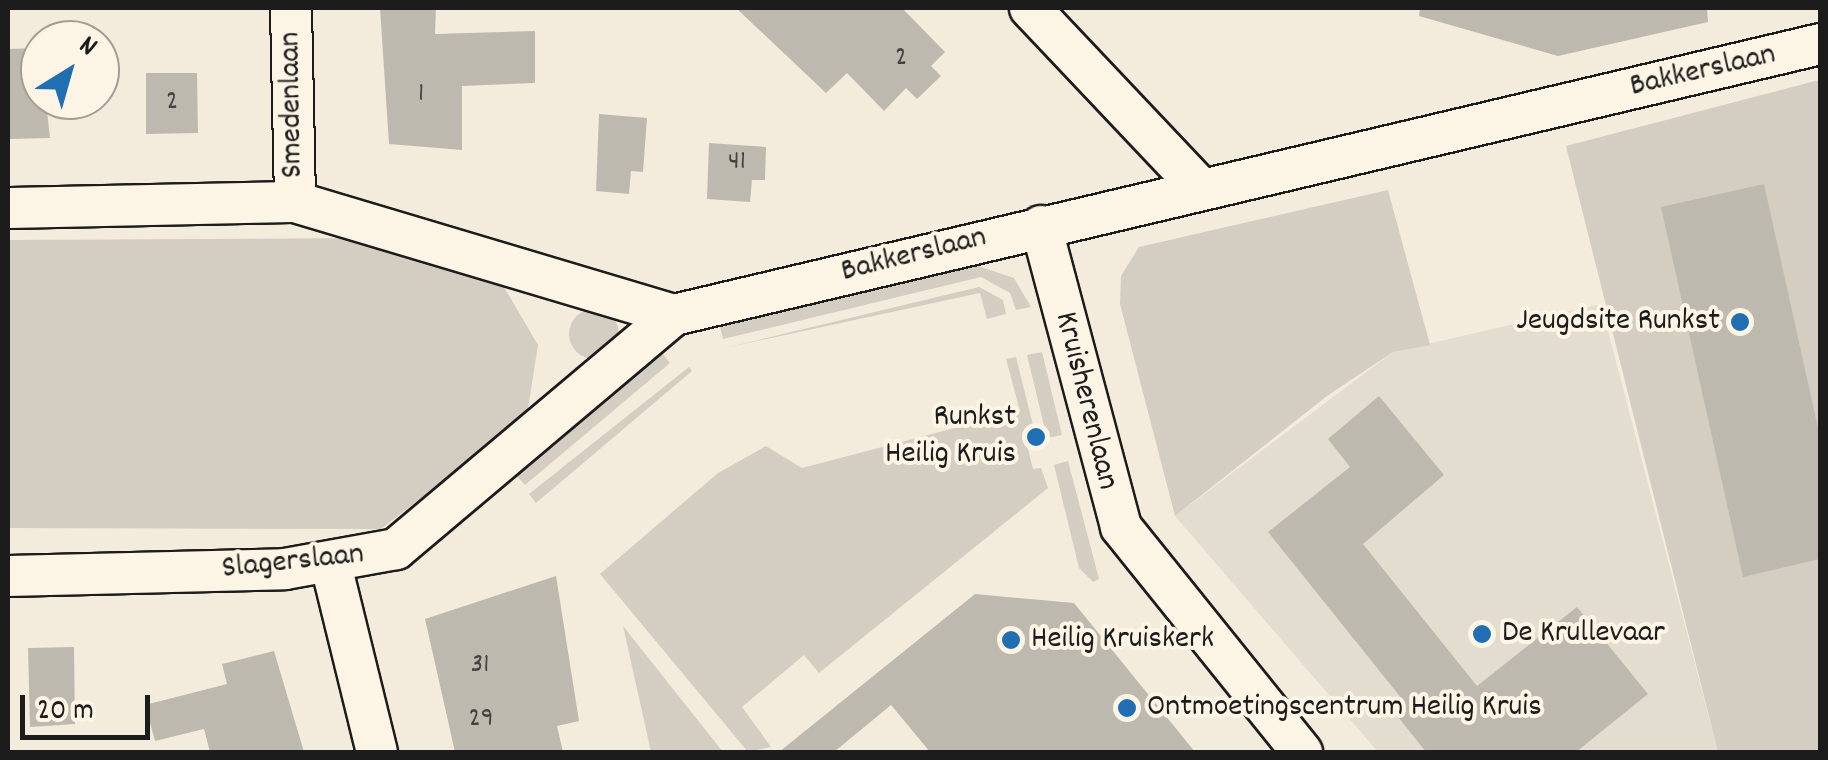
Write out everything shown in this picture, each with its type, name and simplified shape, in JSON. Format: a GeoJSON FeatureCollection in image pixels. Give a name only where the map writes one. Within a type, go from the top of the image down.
{"type":"FeatureCollection","features":[{"type":"Feature","properties":{"kind":"street","name":"Smedenlaan"},"geometry":{"type":"LineString","coordinates":[[291,8],[294,202]]}},
{"type":"Feature","properties":{"kind":"street"},"geometry":{"type":"LineString","coordinates":[[1030,8],[1200,188]]}},
{"type":"Feature","properties":{"kind":"street","name":"Bakkerslaan"},"geometry":{"type":"LineString","coordinates":[[674,315],[1820,44]]}},
{"type":"Feature","properties":{"kind":"street"},"geometry":{"type":"LineString","coordinates":[[8,208],[294,202],[674,315]]}},
{"type":"Feature","properties":{"kind":"street","name":"Kruisherenlaan"},"geometry":{"type":"LineString","coordinates":[[1041,226],[1121,527],[1302,752]]}},
{"type":"Feature","properties":{"kind":"street","name":"Slagerslaan"},"geometry":{"type":"LineString","coordinates":[[8,576],[331,564],[396,549],[674,315]]}},
{"type":"Feature","properties":{"kind":"street"},"geometry":{"type":"LineString","coordinates":[[331,564],[377,752]]}},
{"type":"Feature","properties":{"kind":"shaded area"},"geometry":{"type":"Polygon","coordinates":[[[1819,80],[1820,752],[1718,752],[1566,146],[1819,80]]]}},
{"type":"Feature","properties":{"kind":"shaded area"},"geometry":{"type":"Polygon","coordinates":[[[1388,190],[1430,345],[1393,352],[1327,396],[1175,516],[1120,304],[1121,276],[1139,247],[1388,190]]]}},
{"type":"Feature","properties":{"kind":"shaded area"},"geometry":{"type":"Polygon","coordinates":[[[372,238],[504,287],[538,345],[527,415],[381,529],[8,528],[8,240],[372,238]]]}},
{"type":"Feature","properties":{"kind":"shaded area"},"geometry":{"type":"Polygon","coordinates":[[[972,264],[1014,278],[1031,307],[1016,310],[1010,293],[981,277],[723,339],[720,327],[972,264]]]}},
{"type":"Feature","properties":{"kind":"shaded area"},"geometry":{"type":"Polygon","coordinates":[[[979,287],[1003,300],[1006,314],[987,319],[980,293],[725,348],[979,287]]]}},
{"type":"Feature","properties":{"kind":"shaded area","name":"De Krullevaar"},"geometry":{"type":"Polygon","coordinates":[[[1601,304],[1718,752],[1378,752],[1175,516],[1393,352],[1601,304]]]}},
{"type":"Feature","properties":{"kind":"shaded area"},"geometry":{"type":"Polygon","coordinates":[[[594,309],[612,316],[619,334],[612,352],[594,359],[576,352],[569,334],[576,316],[594,309]]]}},
{"type":"Feature","properties":{"kind":"shaded area"},"geometry":{"type":"Polygon","coordinates":[[[1042,352],[1062,435],[1047,438],[1027,355],[1042,352]]]}},
{"type":"Feature","properties":{"kind":"shaded area"},"geometry":{"type":"Polygon","coordinates":[[[662,353],[670,363],[525,485],[515,474],[662,353]]]}},
{"type":"Feature","properties":{"kind":"shaded area"},"geometry":{"type":"Polygon","coordinates":[[[1016,357],[1036,437],[1027,445],[1033,469],[1041,468],[1048,488],[819,673],[804,655],[742,707],[771,747],[748,752],[600,574],[718,473],[766,446],[802,468],[1020,411],[1006,359],[1016,357]]]}},
{"type":"Feature","properties":{"kind":"shaded area"},"geometry":{"type":"Polygon","coordinates":[[[689,367],[692,371],[536,503],[529,494],[689,367]]]}},
{"type":"Feature","properties":{"kind":"shaded area"},"geometry":{"type":"Polygon","coordinates":[[[1068,461],[1099,579],[1093,582],[1079,568],[1054,465],[1068,461]]]}},
{"type":"Feature","properties":{"kind":"shaded area"},"geometry":{"type":"Polygon","coordinates":[[[623,626],[723,752],[651,752],[623,626]]]}},
{"type":"Feature","properties":{"kind":"building"},"geometry":{"type":"Polygon","coordinates":[[[380,8],[436,8],[435,34],[535,31],[535,83],[462,86],[462,150],[389,144],[380,8]]]}},
{"type":"Feature","properties":{"kind":"building"},"geometry":{"type":"Polygon","coordinates":[[[736,8],[902,8],[945,52],[931,66],[941,76],[917,99],[906,88],[884,111],[847,73],[826,93],[736,8]]]}},
{"type":"Feature","properties":{"kind":"building"},"geometry":{"type":"Polygon","coordinates":[[[1420,8],[1707,8],[1708,22],[1558,56],[1419,16],[1420,8]]]}},
{"type":"Feature","properties":{"kind":"building"},"geometry":{"type":"Polygon","coordinates":[[[8,49],[20,49],[20,120],[48,120],[50,138],[8,139],[8,49]]]}},
{"type":"Feature","properties":{"kind":"building"},"geometry":{"type":"Polygon","coordinates":[[[146,73],[197,73],[198,133],[146,134],[146,73]]]}},
{"type":"Feature","properties":{"kind":"building"},"geometry":{"type":"Polygon","coordinates":[[[599,114],[647,118],[643,172],[631,171],[629,194],[596,191],[599,114]]]}},
{"type":"Feature","properties":{"kind":"building"},"geometry":{"type":"Polygon","coordinates":[[[709,143],[766,147],[765,180],[752,180],[750,202],[707,199],[709,143]]]}},
{"type":"Feature","properties":{"kind":"building","name":"Jeugdsite Runkst"},"geometry":{"type":"Polygon","coordinates":[[[1764,184],[1820,437],[1820,559],[1743,577],[1661,207],[1764,184]]]}},
{"type":"Feature","properties":{"kind":"building"},"geometry":{"type":"Polygon","coordinates":[[[1379,396],[1444,475],[1363,544],[1477,686],[1577,607],[1648,694],[1576,752],[1426,752],[1391,708],[1402,699],[1268,532],[1350,467],[1328,439],[1379,396]]]}},
{"type":"Feature","properties":{"kind":"building"},"geometry":{"type":"Polygon","coordinates":[[[556,576],[579,721],[557,726],[563,752],[455,752],[425,619],[556,576]]]}},
{"type":"Feature","properties":{"kind":"building","name":"Heilig Kruiskerk"},"geometry":{"type":"Polygon","coordinates":[[[975,594],[1074,603],[1195,752],[930,752],[891,705],[834,752],[779,752],[975,594]]]}},
{"type":"Feature","properties":{"kind":"building"},"geometry":{"type":"Polygon","coordinates":[[[74,647],[75,724],[30,727],[28,648],[74,647]]]}},
{"type":"Feature","properties":{"kind":"building"},"geometry":{"type":"Polygon","coordinates":[[[274,651],[304,752],[210,752],[204,729],[155,741],[145,705],[227,684],[222,664],[274,651]]]}},
{"type":"Feature","properties":{"kind":"place","name":"Jeugdsite Runkst"},"geometry":{"type":"Point","coordinates":[1740,322]}},
{"type":"Feature","properties":{"kind":"place","name":"Runkst Heilig Kruis"},"geometry":{"type":"Point","coordinates":[1036,437]}},
{"type":"Feature","properties":{"kind":"place","name":"De Krullevaar"},"geometry":{"type":"Point","coordinates":[1482,634]}},
{"type":"Feature","properties":{"kind":"place","name":"Heilig Kruiskerk"},"geometry":{"type":"Point","coordinates":[1011,640]}},
{"type":"Feature","properties":{"kind":"place","name":"Ontmoetingscentrum Heilig Kruis"},"geometry":{"type":"Point","coordinates":[1127,708]}}]}
